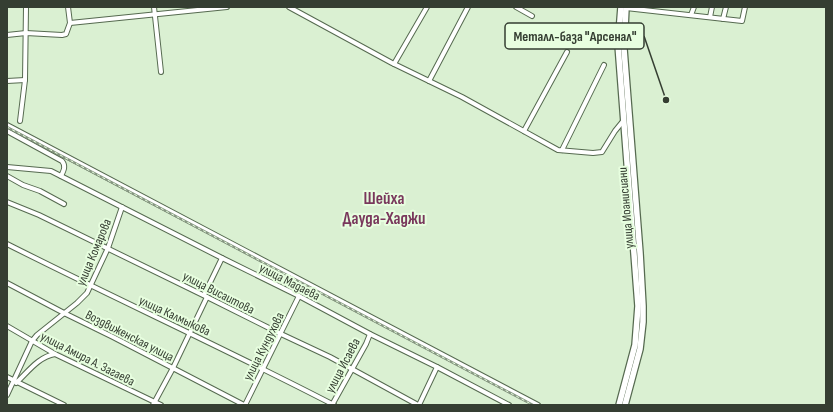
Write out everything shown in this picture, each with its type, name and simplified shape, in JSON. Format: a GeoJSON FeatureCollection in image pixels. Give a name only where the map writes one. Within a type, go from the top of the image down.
{"type":"FeatureCollection","features":[{"type":"Feature","properties":{"kind":"main road"},"geometry":{"type":"LineString","coordinates":[[619,405],[635,345],[638,306],[626,120],[618,45],[624,7]]}},
{"type":"Feature","properties":{"kind":"main road","name":"улица Иоанисиани"},"geometry":{"type":"LineString","coordinates":[[625,405],[637,361],[643,322],[642,280],[626,120]]}},
{"type":"Feature","properties":{"kind":"street"},"geometry":{"type":"LineString","coordinates":[[20,121],[25,80],[26,7]]}},
{"type":"Feature","properties":{"kind":"street"},"geometry":{"type":"LineString","coordinates":[[7,35],[26,33],[66,34],[70,23],[68,7]]}},
{"type":"Feature","properties":{"kind":"street"},"geometry":{"type":"LineString","coordinates":[[154,7],[160,72]]}},
{"type":"Feature","properties":{"kind":"street"},"geometry":{"type":"LineString","coordinates":[[70,23],[227,7]]}},
{"type":"Feature","properties":{"kind":"street"},"geometry":{"type":"LineString","coordinates":[[290,7],[394,64],[558,150],[593,153],[602,152],[626,120]]}},
{"type":"Feature","properties":{"kind":"street"},"geometry":{"type":"LineString","coordinates":[[394,64],[427,7]]}},
{"type":"Feature","properties":{"kind":"street"},"geometry":{"type":"LineString","coordinates":[[429,81],[468,7]]}},
{"type":"Feature","properties":{"kind":"street"},"geometry":{"type":"LineString","coordinates":[[516,7],[532,16]]}},
{"type":"Feature","properties":{"kind":"street"},"geometry":{"type":"LineString","coordinates":[[624,7],[742,21],[745,7]]}},
{"type":"Feature","properties":{"kind":"street"},"geometry":{"type":"LineString","coordinates":[[691,15],[694,7]]}},
{"type":"Feature","properties":{"kind":"street"},"geometry":{"type":"LineString","coordinates":[[710,17],[712,7]]}},
{"type":"Feature","properties":{"kind":"street"},"geometry":{"type":"LineString","coordinates":[[723,19],[726,7]]}},
{"type":"Feature","properties":{"kind":"street"},"geometry":{"type":"LineString","coordinates":[[524,131],[567,52]]}},
{"type":"Feature","properties":{"kind":"street"},"geometry":{"type":"LineString","coordinates":[[562,150],[604,66]]}},
{"type":"Feature","properties":{"kind":"street"},"geometry":{"type":"LineString","coordinates":[[7,80],[25,80]]}},
{"type":"Feature","properties":{"kind":"street"},"geometry":{"type":"LineString","coordinates":[[7,125],[538,405]]}},
{"type":"Feature","properties":{"kind":"street"},"geometry":{"type":"LineString","coordinates":[[7,131],[62,161],[65,164],[61,176]]}},
{"type":"Feature","properties":{"kind":"street","name":"улица Мадаева"},"geometry":{"type":"LineString","coordinates":[[7,167],[51,171],[299,296],[508,405]]}},
{"type":"Feature","properties":{"kind":"street"},"geometry":{"type":"LineString","coordinates":[[7,176],[64,204]]}},
{"type":"Feature","properties":{"kind":"street","name":"улица Висаитова"},"geometry":{"type":"LineString","coordinates":[[7,202],[39,215],[108,248],[330,358],[419,405]]}},
{"type":"Feature","properties":{"kind":"street","name":"улица Комарова"},"geometry":{"type":"LineString","coordinates":[[7,395],[15,381],[32,341],[87,293],[108,248],[122,207]]}},
{"type":"Feature","properties":{"kind":"street","name":"улица Калмыкова"},"geometry":{"type":"LineString","coordinates":[[7,244],[89,286],[190,333],[333,405]]}},
{"type":"Feature","properties":{"kind":"street"},"geometry":{"type":"LineString","coordinates":[[154,403],[190,333],[222,258]]}},
{"type":"Feature","properties":{"kind":"street","name":"Воздвиженская улица"},"geometry":{"type":"LineString","coordinates":[[7,283],[244,405]]}},
{"type":"Feature","properties":{"kind":"street","name":"улица Кундухова"},"geometry":{"type":"LineString","coordinates":[[244,405],[299,296]]}},
{"type":"Feature","properties":{"kind":"street","name":"улица Амира А. Загаева"},"geometry":{"type":"LineString","coordinates":[[7,326],[55,354],[154,403],[161,405]]}},
{"type":"Feature","properties":{"kind":"street","name":"улица Исаева"},"geometry":{"type":"LineString","coordinates":[[333,405],[370,334]]}},
{"type":"Feature","properties":{"kind":"street"},"geometry":{"type":"LineString","coordinates":[[15,381],[47,355],[55,354]]}},
{"type":"Feature","properties":{"kind":"street"},"geometry":{"type":"LineString","coordinates":[[419,405],[436,367]]}},
{"type":"Feature","properties":{"kind":"street"},"geometry":{"type":"LineString","coordinates":[[7,377],[64,405]]}},
{"type":"Feature","properties":{"kind":"railway"},"geometry":{"type":"LineString","coordinates":[[7,127],[533,405]]}},
{"type":"Feature","properties":{"kind":"place","name":"Металл-база \"Арсенал\""},"geometry":{"type":"Point","coordinates":[666,100]}},
{"type":"Feature","properties":{"kind":"district","name":"Шейха Дауда-Хаджи"},"geometry":{"type":"Point","coordinates":[384,208]}}]}
